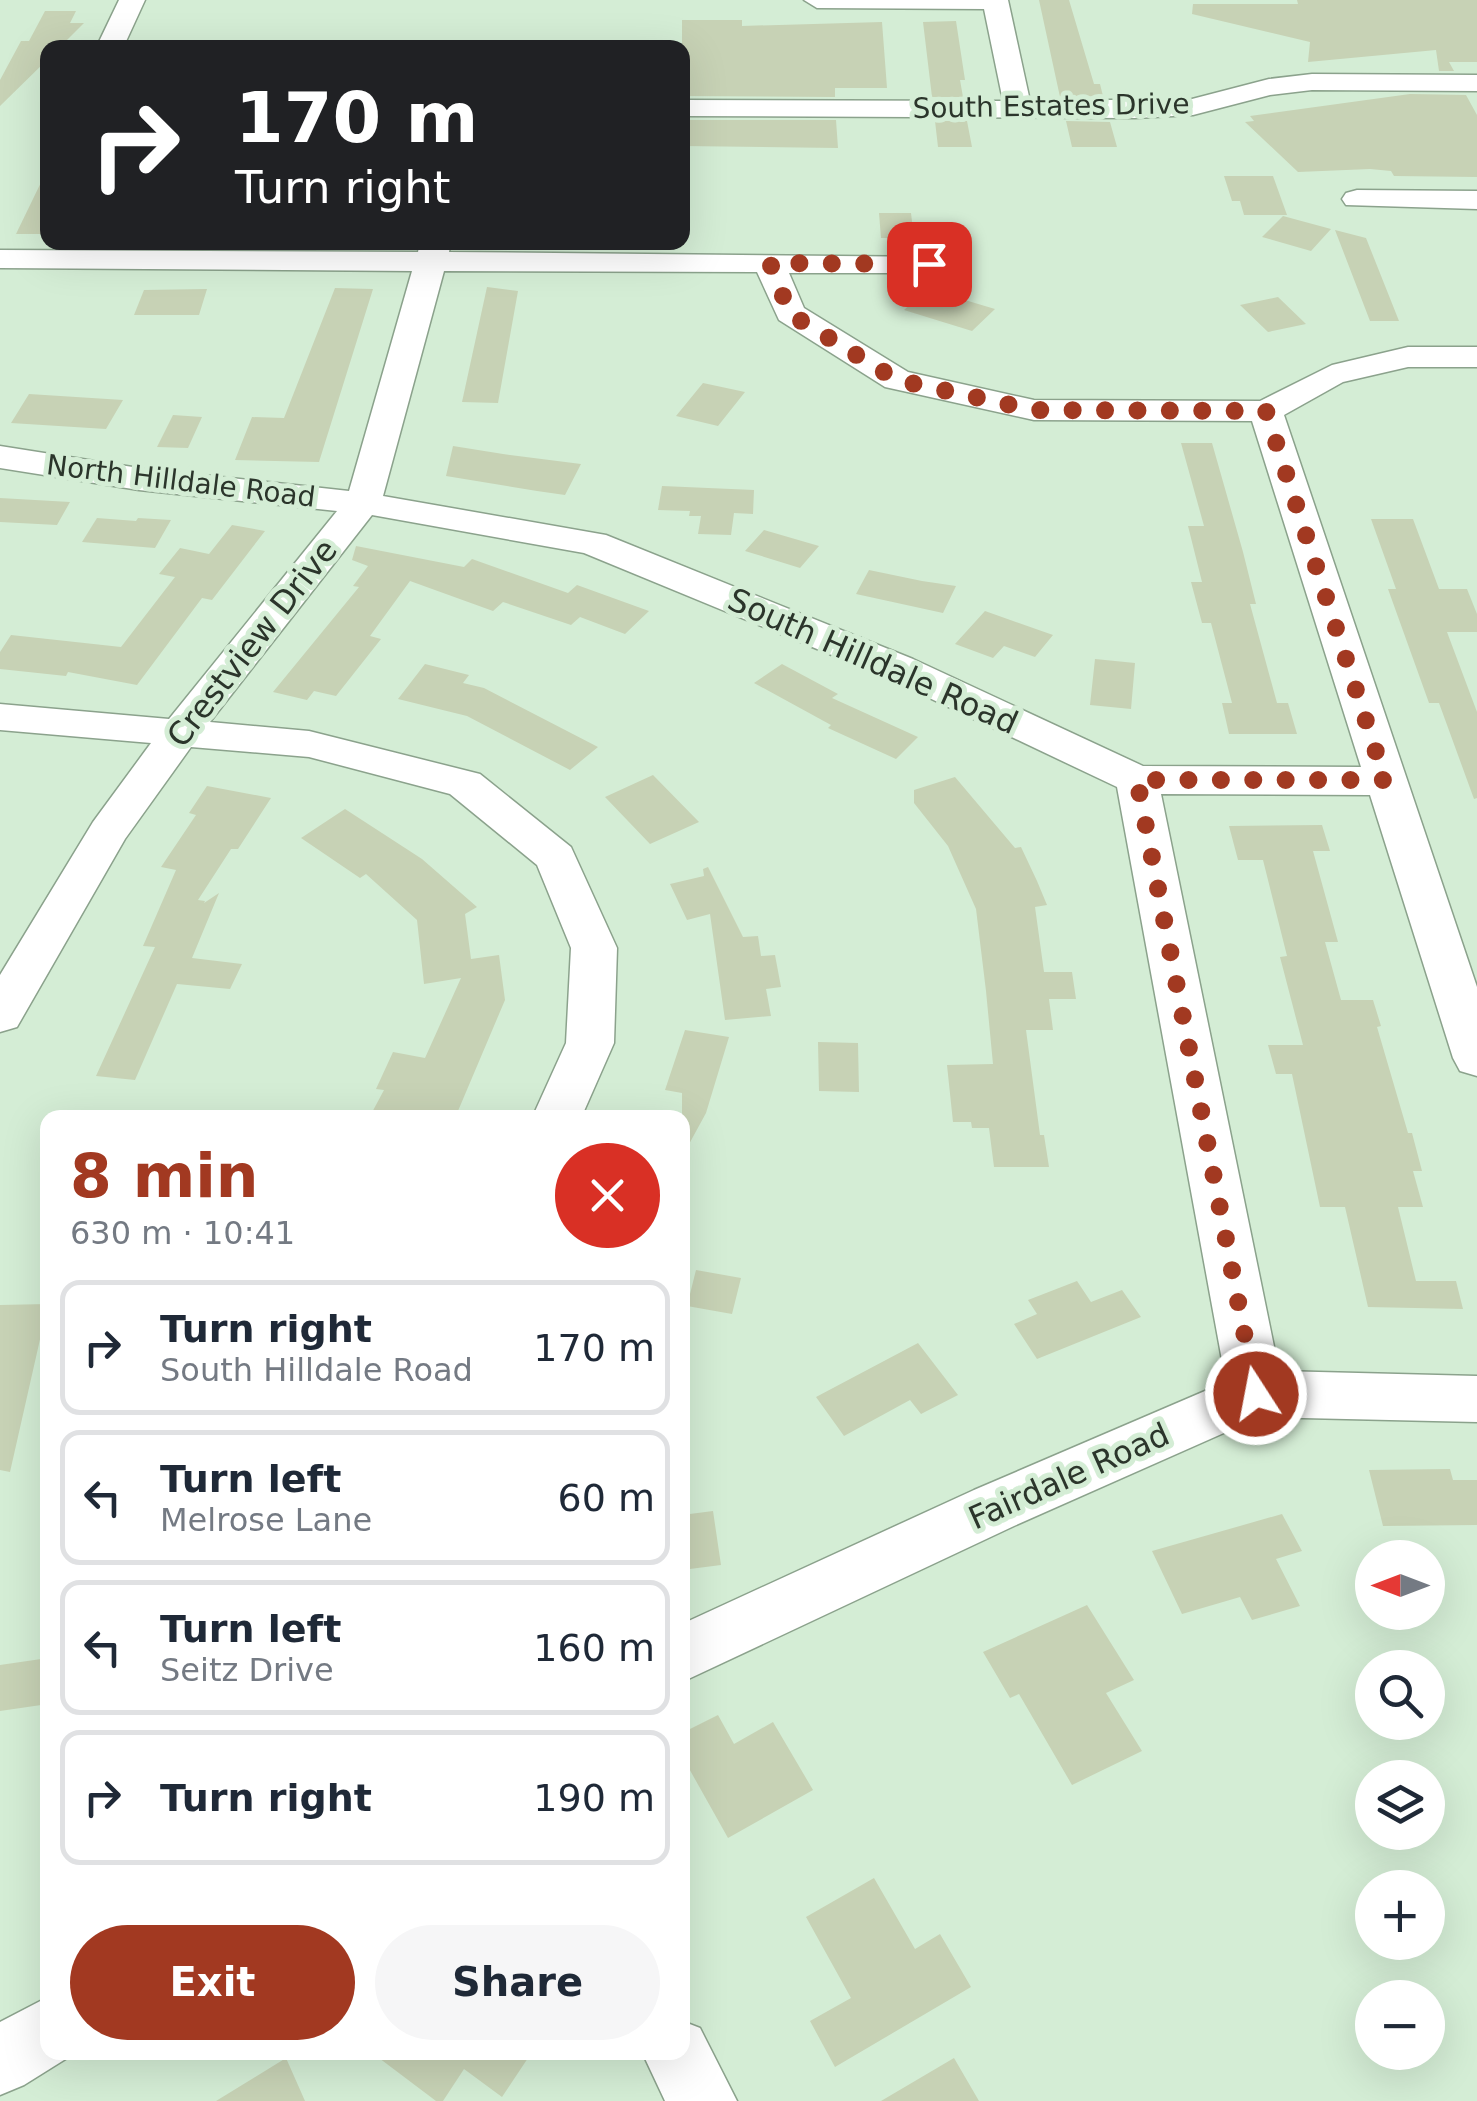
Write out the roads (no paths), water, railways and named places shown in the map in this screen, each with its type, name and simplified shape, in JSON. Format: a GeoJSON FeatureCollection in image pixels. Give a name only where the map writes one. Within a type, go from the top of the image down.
{"type":"FeatureCollection","features":[{"type":"Feature","properties":{"kind":"street"},"geometry":{"type":"LineString","coordinates":[[113,40],[132,0]]}},
{"type":"Feature","properties":{"kind":"street"},"geometry":{"type":"LineString","coordinates":[[818,0],[995,0],[1018,108]]}},
{"type":"Feature","properties":{"kind":"street","name":"South Estates Drive"},"geometry":{"type":"LineString","coordinates":[[690,108],[1194,108],[1270,87],[1312,82],[1477,83]]}},
{"type":"Feature","properties":{"kind":"street"},"geometry":{"type":"LineString","coordinates":[[1357,200],[1477,200]]}},
{"type":"Feature","properties":{"kind":"street"},"geometry":{"type":"LineString","coordinates":[[0,259],[434,252],[929,264]]}},
{"type":"Feature","properties":{"kind":"street","name":"Crestview Drive"},"geometry":{"type":"LineString","coordinates":[[0,1015],[108,832],[181,732],[363,502],[434,252]]}},
{"type":"Feature","properties":{"kind":"street"},"geometry":{"type":"LineString","coordinates":[[770,263],[790,314],[897,380],[1034,410],[1266,411],[1332,375],[1408,357],[1477,357]]}},
{"type":"Feature","properties":{"kind":"street"},"geometry":{"type":"LineString","coordinates":[[1266,411],[1477,1058]]}},
{"type":"Feature","properties":{"kind":"street","name":"North Hilldale Road"},"geometry":{"type":"LineString","coordinates":[[0,457],[139,479],[363,502]]}},
{"type":"Feature","properties":{"kind":"street","name":"South Hilldale Road"},"geometry":{"type":"LineString","coordinates":[[363,502],[593,543],[899,668],[1137,780],[1385,780]]}},
{"type":"Feature","properties":{"kind":"street"},"geometry":{"type":"LineString","coordinates":[[0,717],[309,744],[465,784],[556,857],[594,948],[590,1042],[560,1110]]}},
{"type":"Feature","properties":{"kind":"street"},"geometry":{"type":"LineString","coordinates":[[1137,780],[1256,1394]]}},
{"type":"Feature","properties":{"kind":"street","name":"Fairdale Road"},"geometry":{"type":"LineString","coordinates":[[690,1650],[994,1508],[1256,1394],[1477,1399]]}},
{"type":"Feature","properties":{"kind":"street"},"geometry":{"type":"LineString","coordinates":[[0,2061],[40,2035]]}},
{"type":"Feature","properties":{"kind":"street"},"geometry":{"type":"LineString","coordinates":[[680,2060],[702,2101]]}}]}
